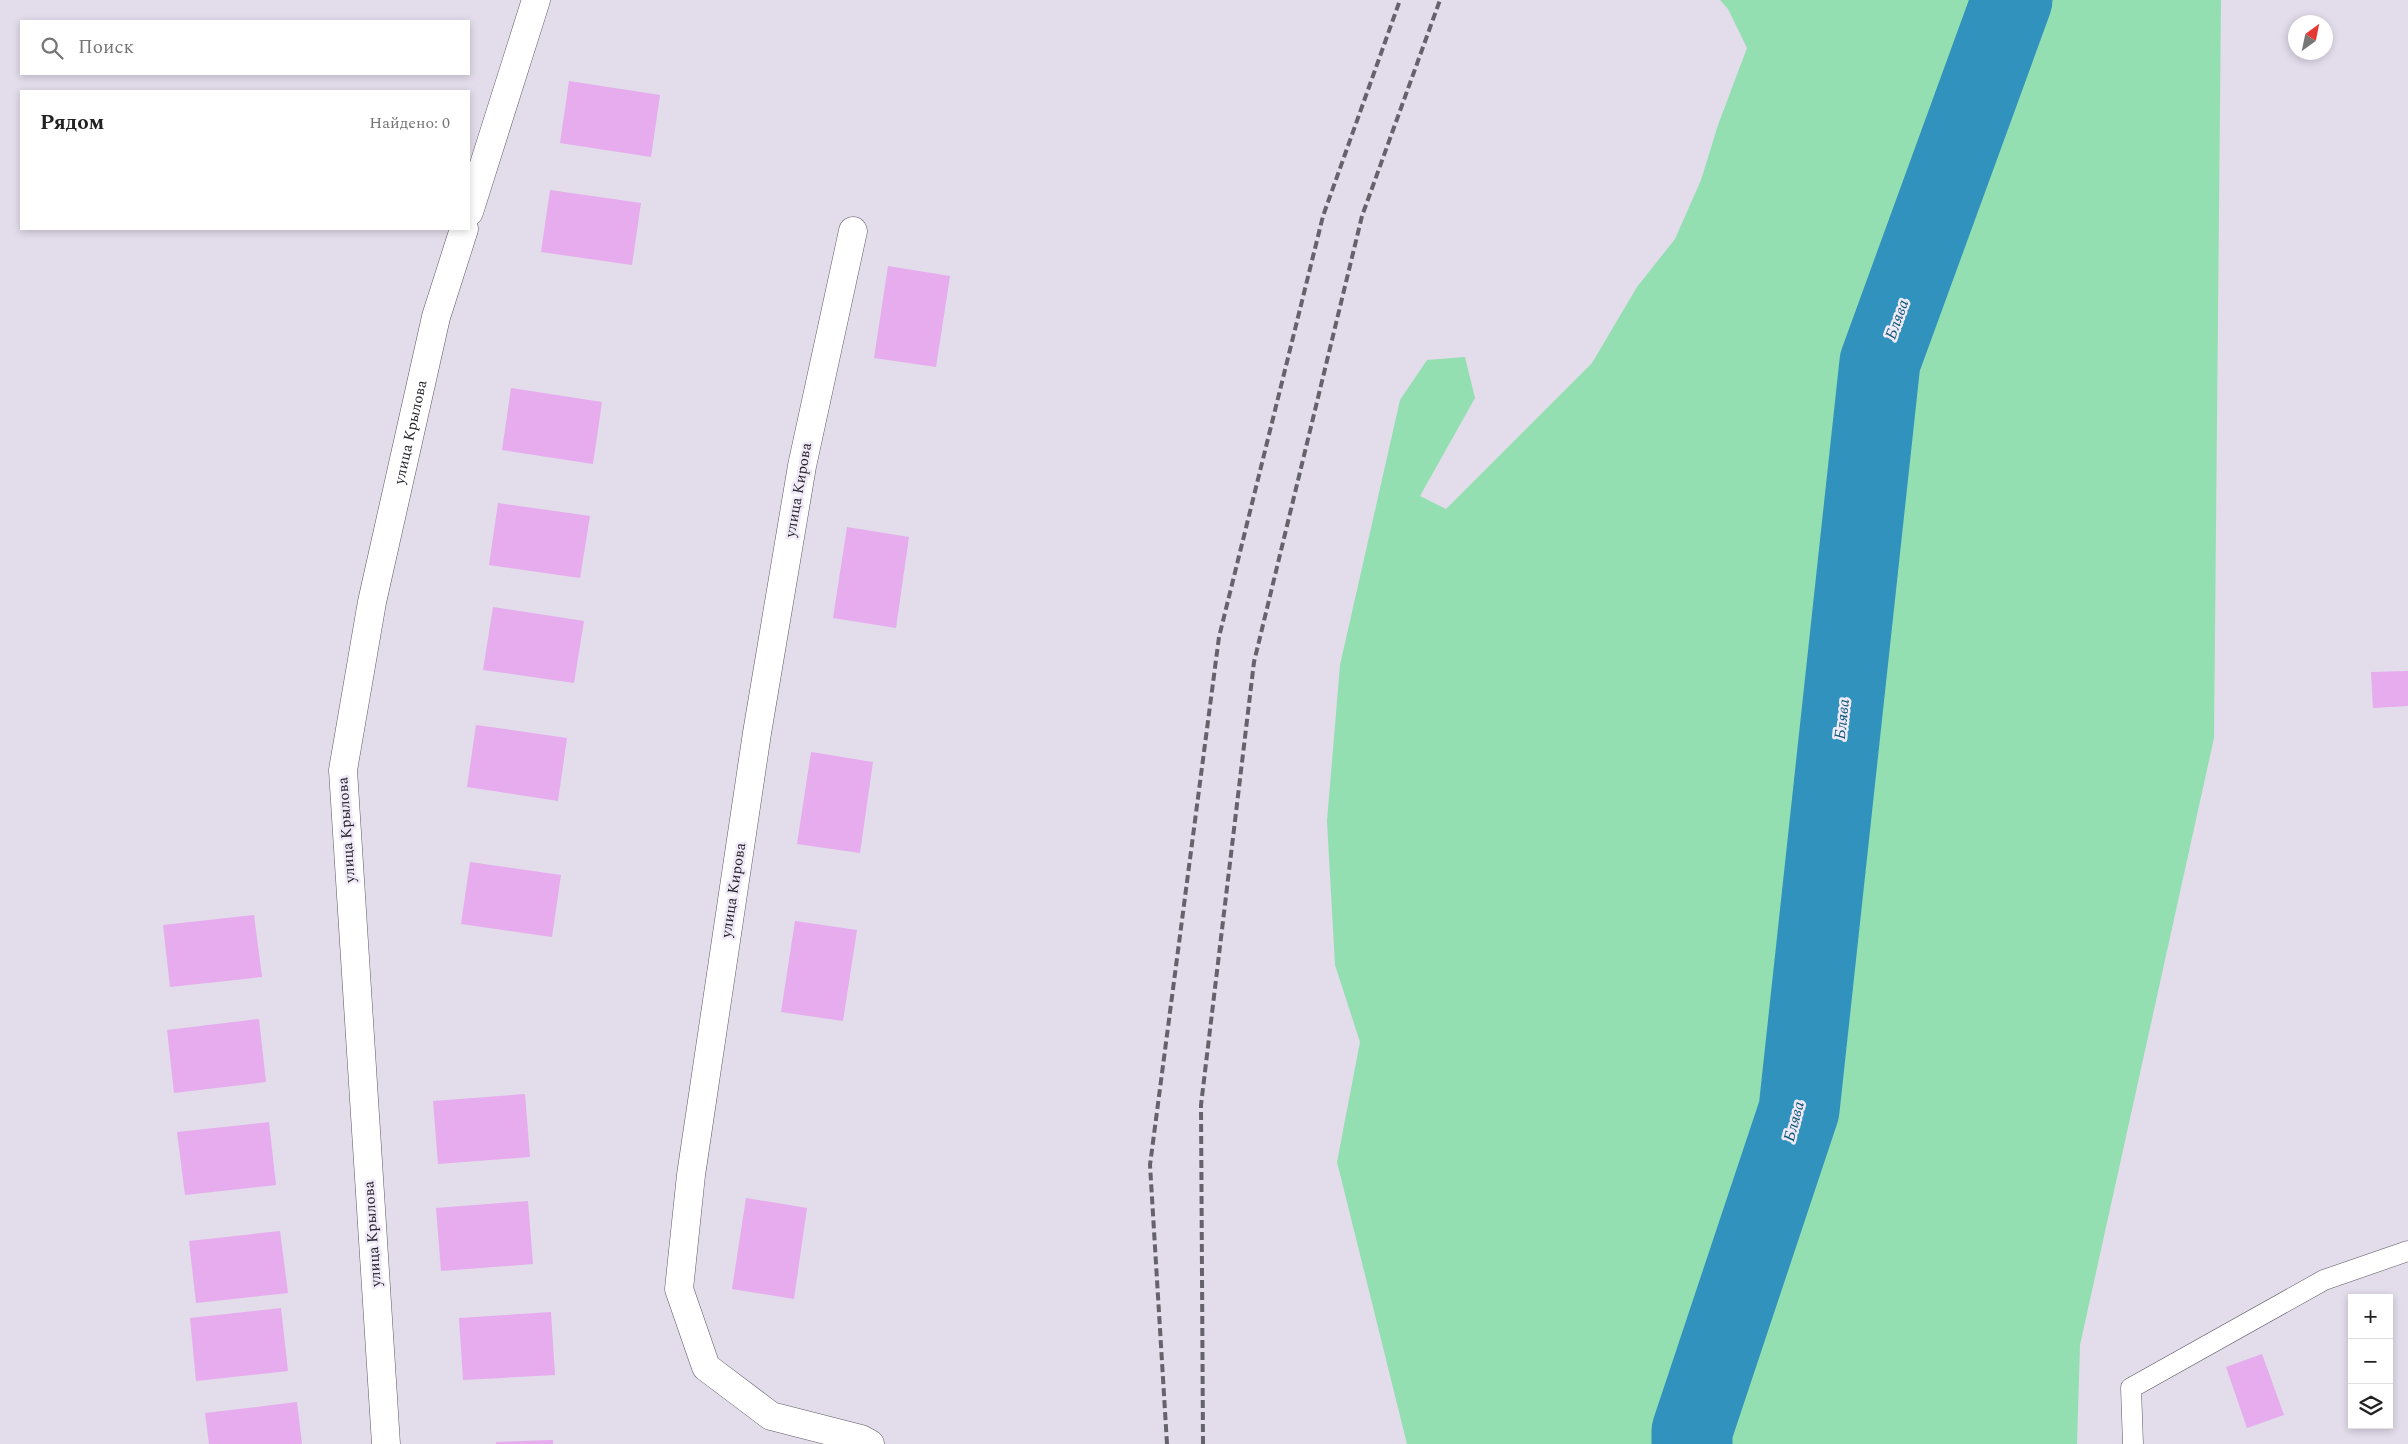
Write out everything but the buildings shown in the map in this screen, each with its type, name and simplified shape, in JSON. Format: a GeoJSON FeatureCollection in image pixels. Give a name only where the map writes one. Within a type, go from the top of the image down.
{"type":"FeatureCollection","features":[{"type":"Feature","properties":{"kind":"street"},"geometry":{"type":"LineString","coordinates":[[470,209],[536,0]]}},
{"type":"Feature","properties":{"kind":"street","name":"улица Крылова"},"geometry":{"type":"LineString","coordinates":[[386,1444],[342,770],[376,583],[436,317],[464,230]]}},
{"type":"Feature","properties":{"kind":"street","name":"улица Кирова"},"geometry":{"type":"LineString","coordinates":[[853,231],[802,466],[759,723],[691,1175],[679,1289],[706,1367],[771,1416],[861,1439],[870,1444]]}},
{"type":"Feature","properties":{"kind":"lane"},"geometry":{"type":"LineString","coordinates":[[2133,1444],[2131,1388],[2324,1280],[2408,1251]]}},
{"type":"Feature","properties":{"kind":"green space"},"geometry":{"type":"Polygon","coordinates":[[[1720,0],[2221,0],[2214,738],[2080,1345],[2077,1444],[1407,1444],[1337,1162],[1360,1042],[1335,965],[1327,821],[1340,665],[1400,400],[1427,360],[1465,357],[1475,398],[1420,496],[1446,509],[1592,363],[1637,287],[1675,239],[1701,180],[1718,125],[1747,48],[1728,9],[1720,0]]]}},
{"type":"Feature","properties":{"kind":"waterway","name":"Блява"},"geometry":{"type":"LineString","coordinates":[[1692,1444],[1692,1431],[1799,1110],[1880,362],[2012,0]]}},
{"type":"Feature","properties":{"kind":"railway"},"geometry":{"type":"LineString","coordinates":[[1167,1444],[1150,1165],[1219,637],[1323,216],[1400,0]]}},
{"type":"Feature","properties":{"kind":"railway"},"geometry":{"type":"LineString","coordinates":[[1203,1444],[1201,1105],[1254,662],[1362,216],[1440,0]]}}]}
